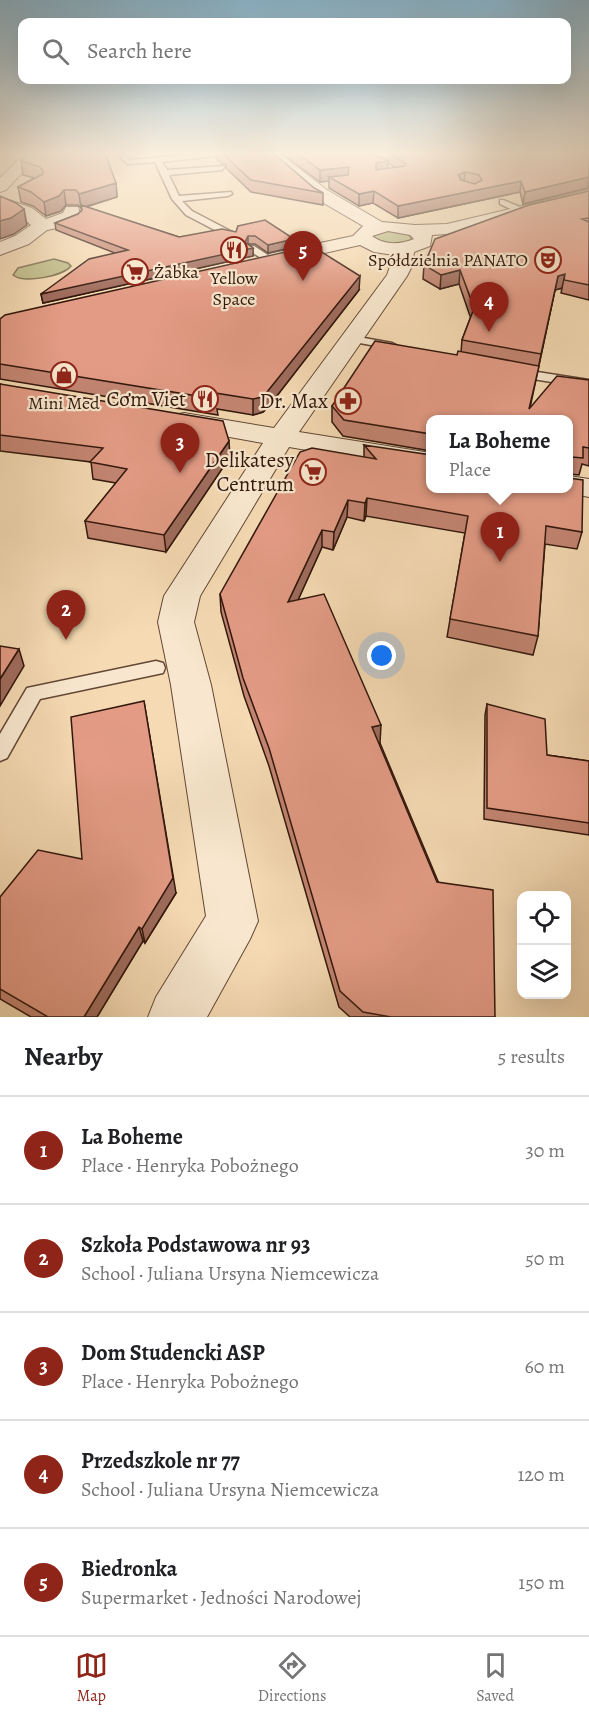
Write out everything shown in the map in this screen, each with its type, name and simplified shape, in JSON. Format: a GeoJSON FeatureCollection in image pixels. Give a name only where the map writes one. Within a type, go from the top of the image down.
{"type":"FeatureCollection","features":[{"type":"Feature","properties":{"kind":"street"},"geometry":{"type":"LineString","coordinates":[[13,200],[39,222]]}},
{"type":"Feature","properties":{"kind":"street"},"geometry":{"type":"LineString","coordinates":[[334,200],[370,233],[375,246],[405,248],[423,242],[423,236],[416,230]]}},
{"type":"Feature","properties":{"kind":"street"},"geometry":{"type":"LineString","coordinates":[[238,267],[260,254],[398,226],[416,230],[447,229],[566,200]]}},
{"type":"Feature","properties":{"kind":"street"},"geometry":{"type":"LineString","coordinates":[[10,223],[56,223],[72,216],[72,211]]}},
{"type":"Feature","properties":{"kind":"street"},"geometry":{"type":"LineString","coordinates":[[0,249],[22,240],[39,222]]}},
{"type":"Feature","properties":{"kind":"street"},"geometry":{"type":"LineString","coordinates":[[176,1017],[232,921],[191,685],[176,622],[182,596],[282,438],[397,276],[402,266],[405,248]]}},
{"type":"Feature","properties":{"kind":"street"},"geometry":{"type":"LineString","coordinates":[[162,417],[426,461]]}},
{"type":"Feature","properties":{"kind":"street"},"geometry":{"type":"LineString","coordinates":[[573,486],[589,488]]}},
{"type":"Feature","properties":{"kind":"lane"},"geometry":{"type":"LineString","coordinates":[[177,200],[189,213],[233,236]]}},
{"type":"Feature","properties":{"kind":"lane"},"geometry":{"type":"LineString","coordinates":[[503,202],[522,211]]}},
{"type":"Feature","properties":{"kind":"lane"},"geometry":{"type":"LineString","coordinates":[[353,339],[407,350]]}},
{"type":"Feature","properties":{"kind":"lane"},"geometry":{"type":"LineString","coordinates":[[508,371],[589,384]]}},
{"type":"Feature","properties":{"kind":"lane"},"geometry":{"type":"LineString","coordinates":[[0,752],[34,693],[156,669]]}},
{"type":"Feature","properties":{"kind":"shaded area"},"geometry":{"type":"Polygon","coordinates":[[[382,230],[407,232],[412,239],[392,244],[372,236],[382,230]]]}},
{"type":"Feature","properties":{"kind":"shaded area"},"geometry":{"type":"Polygon","coordinates":[[[54,259],[71,266],[60,273],[43,278],[26,279],[13,275],[18,268],[54,259]]]}},
{"type":"Feature","properties":{"kind":"building"},"geometry":{"type":"Polygon","coordinates":[[[0,200],[10,200],[24,209],[11,218],[0,221],[0,200]]]}},
{"type":"Feature","properties":{"kind":"building"},"geometry":{"type":"Polygon","coordinates":[[[389,200],[425,200],[398,206],[389,200]]]}},
{"type":"Feature","properties":{"kind":"building"},"geometry":{"type":"Polygon","coordinates":[[[548,200],[589,200],[589,218],[582,219],[589,222],[589,285],[564,280],[565,274],[558,276],[541,354],[462,340],[476,303],[472,302],[460,270],[441,275],[424,265],[435,239],[529,205],[548,200]]]}},
{"type":"Feature","properties":{"kind":"building"},"geometry":{"type":"Polygon","coordinates":[[[81,205],[179,237],[222,229],[236,232],[238,226],[265,220],[294,239],[268,245],[255,236],[248,236],[245,242],[253,248],[41,294],[89,259],[128,250],[55,223],[78,214],[82,210],[81,205]]]}},
{"type":"Feature","properties":{"kind":"building"},"geometry":{"type":"Polygon","coordinates":[[[312,246],[360,276],[263,397],[253,399],[215,393],[216,399],[0,364],[0,319],[5,315],[312,246]]]}},
{"type":"Feature","properties":{"kind":"building"},"geometry":{"type":"Polygon","coordinates":[[[375,341],[457,355],[458,351],[539,366],[529,409],[557,376],[589,380],[589,448],[583,447],[583,458],[573,457],[573,415],[426,415],[426,433],[344,420],[332,406],[375,341]]]}},
{"type":"Feature","properties":{"kind":"building"},"geometry":{"type":"Polygon","coordinates":[[[0,384],[223,421],[229,441],[164,535],[85,521],[127,469],[90,462],[103,448],[0,435],[0,384]]]}},
{"type":"Feature","properties":{"kind":"building"},"geometry":{"type":"Polygon","coordinates":[[[364,445],[426,454],[426,493],[573,493],[573,479],[583,480],[582,532],[546,526],[538,636],[450,619],[468,516],[367,498],[365,503],[348,500],[334,532],[322,530],[288,602],[324,594],[381,725],[372,727],[437,882],[493,890],[495,1017],[391,1017],[363,1012],[340,991],[269,748],[243,678],[220,594],[300,452],[312,448],[376,459],[364,445]]]}},
{"type":"Feature","properties":{"kind":"building"},"geometry":{"type":"Polygon","coordinates":[[[0,646],[19,649],[0,679],[0,646]]]}},
{"type":"Feature","properties":{"kind":"building"},"geometry":{"type":"Polygon","coordinates":[[[144,701],[173,878],[142,929],[139,927],[84,1017],[48,1017],[0,989],[0,897],[38,850],[82,859],[71,717],[144,701]]]}},
{"type":"Feature","properties":{"kind":"building"},"geometry":{"type":"Polygon","coordinates":[[[487,704],[545,719],[547,755],[589,761],[589,823],[487,808],[487,704]]]}},
{"type":"Feature","properties":{"kind":"place","name":"Yellow Space"},"geometry":{"type":"Point","coordinates":[234,250]}},
{"type":"Feature","properties":{"kind":"place","name":"Spółdzielnia PANATO"},"geometry":{"type":"Point","coordinates":[548,260]}},
{"type":"Feature","properties":{"kind":"place","name":"Żabka"},"geometry":{"type":"Point","coordinates":[135,272]}},
{"type":"Feature","properties":{"kind":"place","name":"Biedronka"},"geometry":{"type":"Point","coordinates":[303,281]}},
{"type":"Feature","properties":{"kind":"place","name":"Przedszkole nr 77"},"geometry":{"type":"Point","coordinates":[489,332]}},
{"type":"Feature","properties":{"kind":"place","name":"Mini Med"},"geometry":{"type":"Point","coordinates":[64,375]}},
{"type":"Feature","properties":{"kind":"place","name":"Cơm Viet"},"geometry":{"type":"Point","coordinates":[205,399]}},
{"type":"Feature","properties":{"kind":"place","name":"Dr. Max"},"geometry":{"type":"Point","coordinates":[348,401]}},
{"type":"Feature","properties":{"kind":"place","name":"Delikatesy Centrum"},"geometry":{"type":"Point","coordinates":[313,472]}},
{"type":"Feature","properties":{"kind":"place","name":"Dom Studencki ASP"},"geometry":{"type":"Point","coordinates":[180,473]}},
{"type":"Feature","properties":{"kind":"place","name":"La Boheme"},"geometry":{"type":"Point","coordinates":[500,562]}},
{"type":"Feature","properties":{"kind":"place","name":"Szkoła Podstawowa nr 93"},"geometry":{"type":"Point","coordinates":[66,640]}}]}
